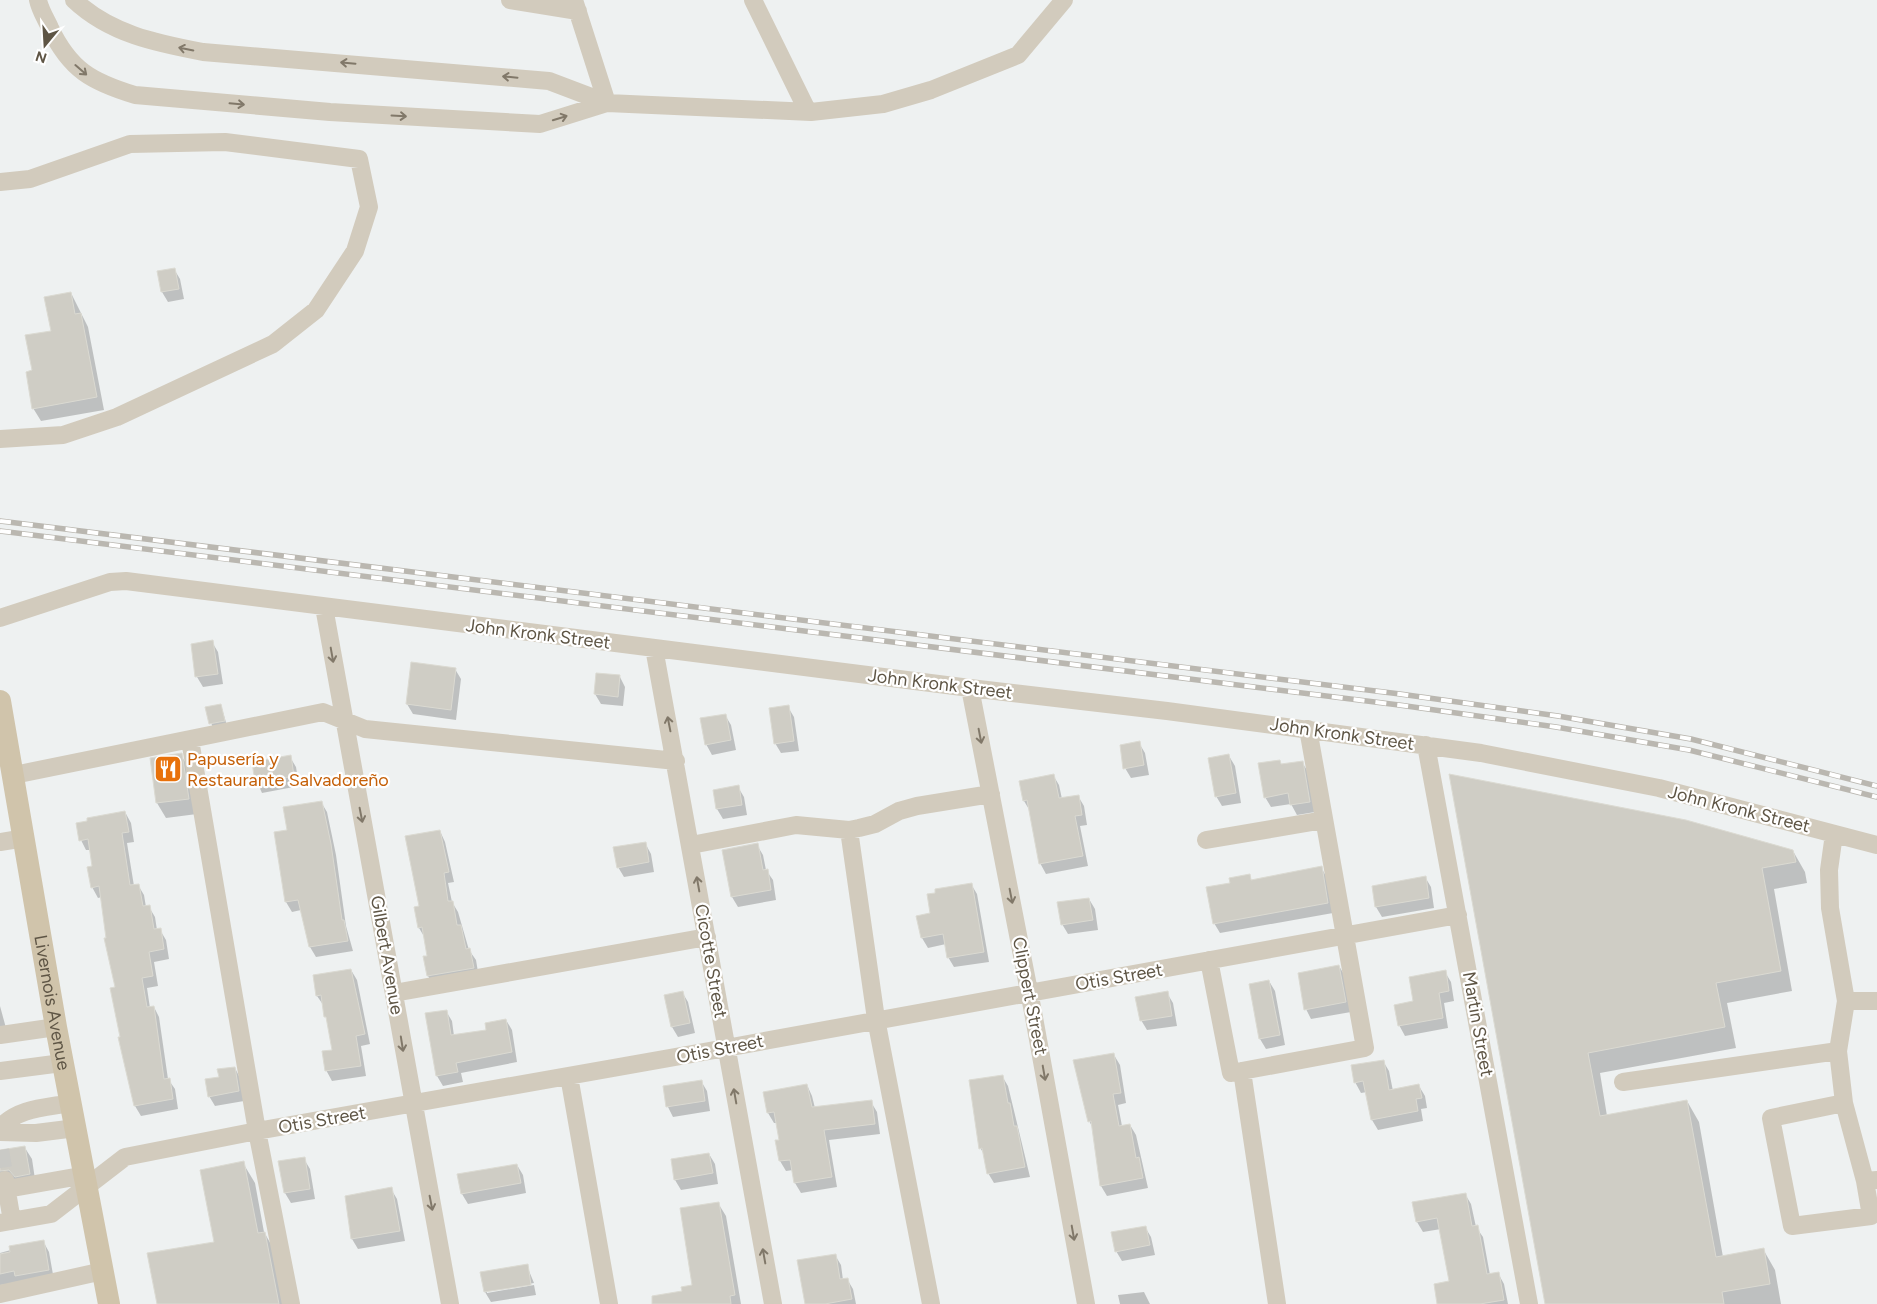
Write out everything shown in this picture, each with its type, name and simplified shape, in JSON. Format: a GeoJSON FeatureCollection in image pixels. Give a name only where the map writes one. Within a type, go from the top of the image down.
{"type":"FeatureCollection","features":[{"type":"Feature","properties":{"kind":"main road","name":"Livernois Avenue"},"geometry":{"type":"LineString","coordinates":[[0,701],[25,838],[62,1063],[87,1180],[110,1304]]}},
{"type":"Feature","properties":{"kind":"street"},"geometry":{"type":"LineString","coordinates":[[38,0],[54,35],[69,60],[85,75],[100,83],[135,95],[330,112],[540,124],[607,103]]}},
{"type":"Feature","properties":{"kind":"street"},"geometry":{"type":"LineString","coordinates":[[74,0],[85,10],[112,27],[157,43],[203,52],[549,81],[607,103],[808,112],[883,104],[931,90],[1018,55],[1064,0]]}},
{"type":"Feature","properties":{"kind":"street"},"geometry":{"type":"LineString","coordinates":[[510,0],[576,6],[607,103]]}},
{"type":"Feature","properties":{"kind":"street"},"geometry":{"type":"LineString","coordinates":[[753,0],[808,112]]}},
{"type":"Feature","properties":{"kind":"street"},"geometry":{"type":"LineString","coordinates":[[0,182],[30,179],[130,144],[225,142],[359,159],[369,207],[355,251],[316,310],[273,344],[117,417],[63,436],[0,439]]}},
{"type":"Feature","properties":{"kind":"street","name":"John Kronk Street"},"geometry":{"type":"LineString","coordinates":[[0,618],[110,582],[126,581],[1308,729],[1481,753],[1659,788],[1877,845]]}},
{"type":"Feature","properties":{"kind":"street","name":"Gilbert Avenue"},"geometry":{"type":"LineString","coordinates":[[324,607],[343,721],[394,993],[412,1104],[450,1304]]}},
{"type":"Feature","properties":{"kind":"street","name":"Cicotte Street"},"geometry":{"type":"LineString","coordinates":[[654,648],[773,1304]]}},
{"type":"Feature","properties":{"kind":"street","name":"Clippert Street"},"geometry":{"type":"LineString","coordinates":[[970,688],[1029,993],[1086,1304]]}},
{"type":"Feature","properties":{"kind":"street"},"geometry":{"type":"LineString","coordinates":[[14,775],[323,712],[365,729],[676,761]]}},
{"type":"Feature","properties":{"kind":"street"},"geometry":{"type":"LineString","coordinates":[[1209,960],[1230,1073],[1365,1048],[1308,729]]}},
{"type":"Feature","properties":{"kind":"street"},"geometry":{"type":"LineString","coordinates":[[190,740],[257,1131],[291,1304]]}},
{"type":"Feature","properties":{"kind":"street","name":"Martin Street"},"geometry":{"type":"LineString","coordinates":[[1426,745],[1529,1304]]}},
{"type":"Feature","properties":{"kind":"street"},"geometry":{"type":"LineString","coordinates":[[691,845],[796,825],[849,830],[875,824],[899,811],[917,806],[991,794]]}},
{"type":"Feature","properties":{"kind":"street"},"geometry":{"type":"LineString","coordinates":[[1206,840],[1324,820]]}},
{"type":"Feature","properties":{"kind":"street"},"geometry":{"type":"LineString","coordinates":[[849,830],[876,1019],[931,1304]]}},
{"type":"Feature","properties":{"kind":"street"},"geometry":{"type":"LineString","coordinates":[[1834,834],[1829,870],[1830,908],[1846,1001],[1838,1051],[1844,1103],[1871,1180],[1871,1216],[1792,1226],[1771,1118],[1844,1103]]}},
{"type":"Feature","properties":{"kind":"street"},"geometry":{"type":"LineString","coordinates":[[0,842],[25,838]]}},
{"type":"Feature","properties":{"kind":"street","name":"Otis Street"},"geometry":{"type":"LineString","coordinates":[[6,1222],[51,1214],[87,1180],[125,1158],[257,1131],[1458,915]]}},
{"type":"Feature","properties":{"kind":"street"},"geometry":{"type":"LineString","coordinates":[[394,993],[707,937]]}},
{"type":"Feature","properties":{"kind":"street"},"geometry":{"type":"LineString","coordinates":[[1846,1001],[1877,1001]]}},
{"type":"Feature","properties":{"kind":"street"},"geometry":{"type":"LineString","coordinates":[[0,1034],[56,1027]]}},
{"type":"Feature","properties":{"kind":"street"},"geometry":{"type":"LineString","coordinates":[[1623,1082],[1838,1051]]}},
{"type":"Feature","properties":{"kind":"street"},"geometry":{"type":"LineString","coordinates":[[0,1071],[62,1063]]}},
{"type":"Feature","properties":{"kind":"street"},"geometry":{"type":"LineString","coordinates":[[1242,1071],[1277,1304]]}},
{"type":"Feature","properties":{"kind":"street"},"geometry":{"type":"LineString","coordinates":[[569,1076],[609,1304]]}},
{"type":"Feature","properties":{"kind":"street"},"geometry":{"type":"LineString","coordinates":[[0,1130],[10,1118],[20,1112],[71,1103]]}},
{"type":"Feature","properties":{"kind":"street"},"geometry":{"type":"LineString","coordinates":[[0,1130],[36,1133],[76,1128]]}},
{"type":"Feature","properties":{"kind":"street"},"geometry":{"type":"LineString","coordinates":[[6,1222],[6,1185],[87,1180]]}},
{"type":"Feature","properties":{"kind":"street"},"geometry":{"type":"LineString","coordinates":[[0,1294],[104,1271]]}},
{"type":"Feature","properties":{"kind":"building"},"geometry":{"type":"Polygon","coordinates":[[[175,268],[179,289],[161,292],[157,271],[175,268]]]}},
{"type":"Feature","properties":{"kind":"building"},"geometry":{"type":"Polygon","coordinates":[[[71,292],[75,314],[81,313],[97,397],[32,409],[26,372],[32,370],[25,335],[51,331],[44,297],[71,292]]]}},
{"type":"Feature","properties":{"kind":"building"},"geometry":{"type":"Polygon","coordinates":[[[213,640],[218,674],[195,677],[191,644],[213,640]]]}},
{"type":"Feature","properties":{"kind":"building"},"geometry":{"type":"Polygon","coordinates":[[[411,662],[456,668],[451,710],[406,704],[411,662]]]}},
{"type":"Feature","properties":{"kind":"building"},"geometry":{"type":"Polygon","coordinates":[[[596,673],[620,675],[618,697],[594,694],[596,673]]]}},
{"type":"Feature","properties":{"kind":"building"},"geometry":{"type":"Polygon","coordinates":[[[221,704],[225,721],[209,724],[205,707],[221,704]]]}},
{"type":"Feature","properties":{"kind":"building"},"geometry":{"type":"Polygon","coordinates":[[[789,705],[794,741],[774,744],[769,708],[789,705]]]}},
{"type":"Feature","properties":{"kind":"building"},"geometry":{"type":"Polygon","coordinates":[[[726,714],[731,740],[705,745],[700,718],[726,714]]]}},
{"type":"Feature","properties":{"kind":"building"},"geometry":{"type":"Polygon","coordinates":[[[1140,741],[1144,765],[1123,769],[1120,745],[1140,741]]]}},
{"type":"Feature","properties":{"kind":"building"},"geometry":{"type":"Polygon","coordinates":[[[182,753],[189,799],[156,803],[150,758],[182,753]]]}},
{"type":"Feature","properties":{"kind":"building"},"geometry":{"type":"Polygon","coordinates":[[[1229,754],[1236,793],[1215,797],[1208,758],[1229,754]]]}},
{"type":"Feature","properties":{"kind":"building"},"geometry":{"type":"Polygon","coordinates":[[[291,755],[294,776],[255,783],[252,762],[291,755]]]}},
{"type":"Feature","properties":{"kind":"building"},"geometry":{"type":"Polygon","coordinates":[[[1280,760],[1281,764],[1303,761],[1310,802],[1290,805],[1288,793],[1264,798],[1258,763],[1280,760]]]}},
{"type":"Feature","properties":{"kind":"building"},"geometry":{"type":"Polygon","coordinates":[[[1054,774],[1059,798],[1079,795],[1082,815],[1075,816],[1083,856],[1039,864],[1027,800],[1023,801],[1019,781],[1054,774]]]}},
{"type":"Feature","properties":{"kind":"building"},"geometry":{"type":"Polygon","coordinates":[[[1449,774],[1686,820],[1793,850],[1796,862],[1762,868],[1781,971],[1716,983],[1725,1027],[1588,1053],[1600,1116],[1687,1100],[1716,1257],[1764,1248],[1770,1284],[1722,1292],[1724,1304],[1545,1304],[1449,774]]]}},
{"type":"Feature","properties":{"kind":"building"},"geometry":{"type":"Polygon","coordinates":[[[739,785],[742,805],[716,809],[713,790],[739,785]]]}},
{"type":"Feature","properties":{"kind":"building"},"geometry":{"type":"Polygon","coordinates":[[[322,801],[331,844],[342,920],[344,920],[348,941],[309,947],[298,900],[285,902],[274,832],[287,830],[283,807],[322,801]]]}},
{"type":"Feature","properties":{"kind":"building"},"geometry":{"type":"Polygon","coordinates":[[[125,811],[129,832],[122,833],[130,885],[139,884],[143,906],[150,905],[154,929],[161,928],[164,949],[149,952],[153,976],[142,978],[147,1007],[154,1006],[164,1079],[170,1078],[173,1099],[134,1106],[118,1037],[120,1037],[110,988],[115,987],[104,938],[106,938],[99,886],[91,888],[87,867],[92,866],[88,839],[79,841],[76,823],[87,821],[87,818],[125,811]]]}},
{"type":"Feature","properties":{"kind":"building"},"geometry":{"type":"Polygon","coordinates":[[[440,830],[449,872],[444,873],[448,901],[453,901],[457,925],[461,925],[466,949],[470,948],[474,968],[427,976],[423,956],[427,956],[422,927],[418,928],[414,907],[419,906],[405,836],[440,830]]]}},
{"type":"Feature","properties":{"kind":"building"},"geometry":{"type":"Polygon","coordinates":[[[646,842],[649,862],[617,868],[613,847],[646,842]]]}},
{"type":"Feature","properties":{"kind":"building"},"geometry":{"type":"Polygon","coordinates":[[[758,843],[763,870],[768,869],[771,890],[731,897],[722,850],[758,843]]]}},
{"type":"Feature","properties":{"kind":"building"},"geometry":{"type":"Polygon","coordinates":[[[1322,866],[1328,903],[1213,924],[1206,887],[1230,883],[1229,878],[1250,874],[1251,880],[1322,866]]]}},
{"type":"Feature","properties":{"kind":"building"},"geometry":{"type":"Polygon","coordinates":[[[1426,876],[1429,898],[1375,907],[1372,886],[1426,876]]]}},
{"type":"Feature","properties":{"kind":"building"},"geometry":{"type":"Polygon","coordinates":[[[972,883],[984,952],[947,958],[943,934],[921,938],[916,916],[930,913],[927,894],[935,893],[935,889],[972,883]]]}},
{"type":"Feature","properties":{"kind":"building"},"geometry":{"type":"Polygon","coordinates":[[[1089,898],[1093,920],[1061,925],[1057,902],[1089,898]]]}},
{"type":"Feature","properties":{"kind":"building"},"geometry":{"type":"Polygon","coordinates":[[[1339,965],[1346,1002],[1304,1010],[1298,973],[1339,965]]]}},
{"type":"Feature","properties":{"kind":"building"},"geometry":{"type":"Polygon","coordinates":[[[351,969],[365,1034],[356,1036],[361,1066],[325,1071],[322,1051],[332,1050],[321,995],[316,996],[313,975],[351,969]]]}},
{"type":"Feature","properties":{"kind":"building"},"geometry":{"type":"Polygon","coordinates":[[[1446,970],[1449,991],[1439,993],[1443,1018],[1398,1026],[1394,1005],[1413,1001],[1409,977],[1446,970]]]}},
{"type":"Feature","properties":{"kind":"building"},"geometry":{"type":"Polygon","coordinates":[[[1269,980],[1280,1035],[1259,1039],[1249,984],[1269,980]]]}},
{"type":"Feature","properties":{"kind":"building"},"geometry":{"type":"Polygon","coordinates":[[[683,991],[690,1023],[671,1027],[664,995],[683,991]]]}},
{"type":"Feature","properties":{"kind":"building"},"geometry":{"type":"Polygon","coordinates":[[[1168,991],[1172,1016],[1140,1021],[1135,997],[1168,991]]]}},
{"type":"Feature","properties":{"kind":"building"},"geometry":{"type":"Polygon","coordinates":[[[447,1010],[451,1035],[486,1030],[485,1023],[506,1019],[512,1052],[456,1063],[458,1072],[436,1076],[425,1013],[447,1010]]]}},
{"type":"Feature","properties":{"kind":"building"},"geometry":{"type":"Polygon","coordinates":[[[1114,1053],[1121,1093],[1113,1094],[1119,1126],[1130,1124],[1136,1158],[1139,1157],[1143,1178],[1100,1186],[1091,1121],[1088,1122],[1073,1060],[1114,1053]]]}},
{"type":"Feature","properties":{"kind":"building"},"geometry":{"type":"Polygon","coordinates":[[[1384,1060],[1389,1090],[1419,1084],[1422,1098],[1416,1099],[1418,1111],[1371,1120],[1363,1081],[1354,1083],[1351,1065],[1384,1060]]]}},
{"type":"Feature","properties":{"kind":"building"},"geometry":{"type":"Polygon","coordinates":[[[235,1067],[239,1091],[208,1097],[205,1079],[219,1077],[217,1069],[235,1067]]]}},
{"type":"Feature","properties":{"kind":"building"},"geometry":{"type":"Polygon","coordinates":[[[1003,1075],[1014,1126],[1017,1126],[1025,1167],[987,1174],[982,1148],[979,1149],[969,1080],[1003,1075]]]}},
{"type":"Feature","properties":{"kind":"building"},"geometry":{"type":"Polygon","coordinates":[[[702,1080],[705,1101],[666,1107],[663,1086],[702,1080]]]}},
{"type":"Feature","properties":{"kind":"building"},"geometry":{"type":"Polygon","coordinates":[[[807,1084],[812,1107],[872,1100],[875,1124],[824,1130],[832,1177],[794,1183],[790,1160],[779,1161],[775,1140],[779,1140],[774,1112],[767,1113],[763,1092],[807,1084]]]}},
{"type":"Feature","properties":{"kind":"building"},"geometry":{"type":"Polygon","coordinates":[[[25,1146],[30,1174],[15,1177],[9,1170],[0,1171],[0,1150],[25,1146]]]}},
{"type":"Feature","properties":{"kind":"building"},"geometry":{"type":"Polygon","coordinates":[[[709,1153],[713,1173],[674,1180],[671,1159],[709,1153]]]}},
{"type":"Feature","properties":{"kind":"building"},"geometry":{"type":"Polygon","coordinates":[[[305,1157],[310,1189],[284,1193],[278,1161],[305,1157]]]}},
{"type":"Feature","properties":{"kind":"building"},"geometry":{"type":"Polygon","coordinates":[[[244,1161],[258,1233],[265,1232],[279,1304],[157,1304],[147,1253],[214,1242],[200,1170],[244,1161]]]}},
{"type":"Feature","properties":{"kind":"building"},"geometry":{"type":"Polygon","coordinates":[[[517,1164],[521,1183],[461,1194],[457,1174],[517,1164]]]}},
{"type":"Feature","properties":{"kind":"building"},"geometry":{"type":"Polygon","coordinates":[[[392,1187],[400,1231],[351,1239],[345,1196],[392,1187]]]}},
{"type":"Feature","properties":{"kind":"building"},"geometry":{"type":"Polygon","coordinates":[[[1466,1193],[1472,1226],[1478,1225],[1487,1274],[1499,1272],[1504,1300],[1480,1304],[1437,1304],[1434,1284],[1449,1281],[1437,1218],[1416,1222],[1412,1202],[1466,1193]]]}},
{"type":"Feature","properties":{"kind":"building"},"geometry":{"type":"Polygon","coordinates":[[[719,1202],[735,1295],[730,1296],[731,1304],[652,1304],[652,1296],[682,1291],[681,1287],[692,1285],[680,1208],[719,1202]]]}},
{"type":"Feature","properties":{"kind":"building"},"geometry":{"type":"Polygon","coordinates":[[[1146,1226],[1150,1245],[1115,1252],[1111,1232],[1146,1226]]]}},
{"type":"Feature","properties":{"kind":"building"},"geometry":{"type":"Polygon","coordinates":[[[44,1240],[49,1270],[15,1276],[14,1271],[0,1274],[0,1254],[10,1252],[9,1246],[44,1240]]]}},
{"type":"Feature","properties":{"kind":"building"},"geometry":{"type":"Polygon","coordinates":[[[836,1254],[840,1279],[848,1278],[852,1299],[825,1304],[805,1304],[797,1260],[836,1254]]]}},
{"type":"Feature","properties":{"kind":"building"},"geometry":{"type":"Polygon","coordinates":[[[528,1264],[531,1285],[484,1292],[480,1272],[528,1264]]]}},
{"type":"Feature","properties":{"kind":"tunnel"},"geometry":{"type":"LineString","coordinates":[[0,1150],[5,1180]]}},
{"type":"Feature","properties":{"kind":"railway"},"geometry":{"type":"LineString","coordinates":[[0,521],[1400,694],[1558,716],[1691,739],[1877,786]]}},
{"type":"Feature","properties":{"kind":"railway"},"geometry":{"type":"LineString","coordinates":[[0,531],[1399,705],[1556,727],[1689,750],[1877,797]]}},
{"type":"Feature","properties":{"kind":"place","name":"Papusería y Restaurante Salvadoreño"},"geometry":{"type":"Point","coordinates":[168,769]}}]}
